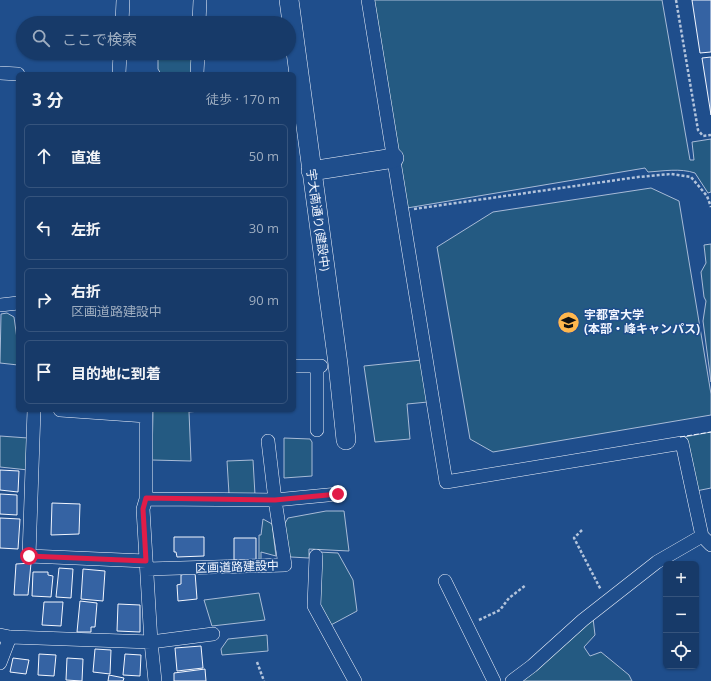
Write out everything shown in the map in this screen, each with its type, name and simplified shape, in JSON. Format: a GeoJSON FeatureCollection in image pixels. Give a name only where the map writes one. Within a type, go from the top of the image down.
{"type":"FeatureCollection","features":[{"type":"Feature","properties":{"kind":"street"},"geometry":{"type":"LineString","coordinates":[[122,16],[123,0]]}},
{"type":"Feature","properties":{"kind":"street"},"geometry":{"type":"LineString","coordinates":[[199,16],[200,0]]}},
{"type":"Feature","properties":{"kind":"street","name":"宇大南通り(建設中)"},"geometry":{"type":"LineString","coordinates":[[289,0],[291,16]]}},
{"type":"Feature","properties":{"kind":"street"},"geometry":{"type":"LineString","coordinates":[[368,0],[446,482],[682,443],[706,541],[657,562],[583,620],[532,666],[512,681]]}},
{"type":"Feature","properties":{"kind":"street","name":"宇大南通り(建設中)"},"geometry":{"type":"LineString","coordinates":[[296,54],[338,364],[346,440]]}},
{"type":"Feature","properties":{"kind":"street"},"geometry":{"type":"LineString","coordinates":[[119,72],[120,60]]}},
{"type":"Feature","properties":{"kind":"street"},"geometry":{"type":"LineString","coordinates":[[198,60],[198,72]]}},
{"type":"Feature","properties":{"kind":"street"},"geometry":{"type":"LineString","coordinates":[[0,74],[16,74]]}},
{"type":"Feature","properties":{"kind":"street"},"geometry":{"type":"LineString","coordinates":[[311,171],[394,158]]}},
{"type":"Feature","properties":{"kind":"street"},"geometry":{"type":"LineString","coordinates":[[0,305],[16,303]]}},
{"type":"Feature","properties":{"kind":"street"},"geometry":{"type":"LineString","coordinates":[[296,366],[319,366],[317,430]]}},
{"type":"Feature","properties":{"kind":"street"},"geometry":{"type":"LineString","coordinates":[[34,412],[29,556],[147,565]]}},
{"type":"Feature","properties":{"kind":"street"},"geometry":{"type":"LineString","coordinates":[[117,412],[146,413],[146,498],[143,509],[151,642],[155,681]]}},
{"type":"Feature","properties":{"kind":"street","name":"区画道路建設中"},"geometry":{"type":"LineString","coordinates":[[147,565],[285,565],[268,441]]}},
{"type":"Feature","properties":{"kind":"street"},"geometry":{"type":"LineString","coordinates":[[146,498],[275,500],[338,494]]}},
{"type":"Feature","properties":{"kind":"street"},"geometry":{"type":"LineString","coordinates":[[316,556],[314,606],[354,681]]}},
{"type":"Feature","properties":{"kind":"street"},"geometry":{"type":"LineString","coordinates":[[445,581],[494,681]]}},
{"type":"Feature","properties":{"kind":"street"},"geometry":{"type":"LineString","coordinates":[[0,663],[5,636],[151,642],[213,634]]}},
{"type":"Feature","properties":{"kind":"path"},"geometry":{"type":"LineString","coordinates":[[676,0],[698,130],[703,136],[711,135]]}},
{"type":"Feature","properties":{"kind":"path"},"geometry":{"type":"LineString","coordinates":[[402,211],[638,177],[671,174],[691,177],[707,196],[711,207]]}},
{"type":"Feature","properties":{"kind":"path"},"geometry":{"type":"LineString","coordinates":[[582,530],[574,538],[607,601]]}},
{"type":"Feature","properties":{"kind":"path"},"geometry":{"type":"LineString","coordinates":[[467,625],[500,610],[509,598],[526,585]]}},
{"type":"Feature","properties":{"kind":"path"},"geometry":{"type":"LineString","coordinates":[[257,662],[264,681]]}},
{"type":"Feature","properties":{"kind":"shaded area"},"geometry":{"type":"Polygon","coordinates":[[[374,0],[662,0],[690,160],[694,160],[692,142],[711,139],[711,192],[708,193],[695,173],[678,170],[648,172],[645,168],[407,208],[374,0]]]}},
{"type":"Feature","properties":{"kind":"shaded area"},"geometry":{"type":"Polygon","coordinates":[[[158,60],[193,60],[192,72],[160,72],[158,69],[158,60]]]}},
{"type":"Feature","properties":{"kind":"shaded area"},"geometry":{"type":"Polygon","coordinates":[[[651,188],[679,201],[711,394],[711,415],[493,452],[470,439],[437,247],[493,212],[651,188]]]}},
{"type":"Feature","properties":{"kind":"shaded area"},"geometry":{"type":"Polygon","coordinates":[[[711,244],[711,382],[703,321],[706,301],[704,297],[701,272],[706,263],[704,245],[711,244]]]}},
{"type":"Feature","properties":{"kind":"shaded area"},"geometry":{"type":"Polygon","coordinates":[[[7,313],[14,317],[16,332],[16,365],[0,363],[1,314],[7,313]]]}},
{"type":"Feature","properties":{"kind":"shaded area"},"geometry":{"type":"Polygon","coordinates":[[[422,360],[428,402],[407,404],[410,439],[375,442],[364,366],[422,360]]]}},
{"type":"Feature","properties":{"kind":"shaded area"},"geometry":{"type":"Polygon","coordinates":[[[153,412],[189,412],[191,461],[152,460],[153,412]]]}},
{"type":"Feature","properties":{"kind":"shaded area"},"geometry":{"type":"Polygon","coordinates":[[[711,432],[711,488],[696,491],[684,437],[711,432]]]}},
{"type":"Feature","properties":{"kind":"shaded area"},"geometry":{"type":"Polygon","coordinates":[[[0,436],[28,438],[28,470],[0,467],[0,436]]]}},
{"type":"Feature","properties":{"kind":"shaded area"},"geometry":{"type":"Polygon","coordinates":[[[284,438],[310,439],[312,442],[312,476],[284,478],[284,438]]]}},
{"type":"Feature","properties":{"kind":"shaded area"},"geometry":{"type":"Polygon","coordinates":[[[253,460],[255,495],[229,494],[227,461],[253,460]]]}},
{"type":"Feature","properties":{"kind":"shaded area"},"geometry":{"type":"Polygon","coordinates":[[[326,511],[344,511],[349,551],[309,549],[309,558],[291,557],[289,555],[284,525],[288,518],[326,511]]]}},
{"type":"Feature","properties":{"kind":"shaded area"},"geometry":{"type":"Polygon","coordinates":[[[263,519],[272,524],[276,556],[261,552],[261,561],[259,561],[259,535],[261,535],[263,519]]]}},
{"type":"Feature","properties":{"kind":"shaded area"},"geometry":{"type":"Polygon","coordinates":[[[318,552],[338,553],[353,580],[357,611],[329,626],[320,608],[318,552]]]}},
{"type":"Feature","properties":{"kind":"shaded area"},"geometry":{"type":"Polygon","coordinates":[[[259,593],[265,620],[212,626],[204,600],[259,593]]]}},
{"type":"Feature","properties":{"kind":"shaded area"},"geometry":{"type":"Polygon","coordinates":[[[593,618],[595,635],[584,647],[590,656],[601,652],[629,675],[632,681],[520,681],[593,618]]]}},
{"type":"Feature","properties":{"kind":"shaded area"},"geometry":{"type":"Polygon","coordinates":[[[267,635],[268,651],[222,655],[221,649],[228,639],[267,635]]]}},
{"type":"Feature","properties":{"kind":"building"},"geometry":{"type":"Polygon","coordinates":[[[692,0],[711,0],[711,52],[700,53],[692,0]]]}},
{"type":"Feature","properties":{"kind":"building"},"geometry":{"type":"Polygon","coordinates":[[[711,57],[711,115],[702,58],[711,57]]]}},
{"type":"Feature","properties":{"kind":"building"},"geometry":{"type":"Polygon","coordinates":[[[0,470],[19,471],[18,492],[0,490],[0,470]]]}},
{"type":"Feature","properties":{"kind":"building"},"geometry":{"type":"Polygon","coordinates":[[[0,494],[17,495],[17,515],[0,514],[0,494]]]}},
{"type":"Feature","properties":{"kind":"building"},"geometry":{"type":"Polygon","coordinates":[[[52,503],[80,504],[79,534],[51,535],[52,503]]]}},
{"type":"Feature","properties":{"kind":"building"},"geometry":{"type":"Polygon","coordinates":[[[0,518],[20,519],[18,549],[0,548],[0,518]]]}},
{"type":"Feature","properties":{"kind":"building"},"geometry":{"type":"Polygon","coordinates":[[[174,537],[204,537],[204,556],[177,557],[176,552],[174,552],[174,537]]]}},
{"type":"Feature","properties":{"kind":"building"},"geometry":{"type":"Polygon","coordinates":[[[234,538],[256,538],[256,560],[234,560],[234,538]]]}},
{"type":"Feature","properties":{"kind":"building"},"geometry":{"type":"Polygon","coordinates":[[[31,563],[28,595],[14,595],[16,564],[31,563]]]}},
{"type":"Feature","properties":{"kind":"building"},"geometry":{"type":"Polygon","coordinates":[[[59,568],[73,569],[71,598],[56,597],[59,568]]]}},
{"type":"Feature","properties":{"kind":"building"},"geometry":{"type":"Polygon","coordinates":[[[83,569],[105,571],[103,601],[81,599],[83,569]]]}},
{"type":"Feature","properties":{"kind":"building"},"geometry":{"type":"Polygon","coordinates":[[[33,572],[48,572],[48,575],[53,576],[51,597],[32,596],[33,572]]]}},
{"type":"Feature","properties":{"kind":"building"},"geometry":{"type":"Polygon","coordinates":[[[195,572],[197,599],[178,601],[177,585],[181,584],[181,575],[195,572]]]}},
{"type":"Feature","properties":{"kind":"building"},"geometry":{"type":"Polygon","coordinates":[[[80,601],[97,603],[95,627],[91,627],[91,632],[77,632],[80,601]]]}},
{"type":"Feature","properties":{"kind":"building"},"geometry":{"type":"Polygon","coordinates":[[[44,602],[63,602],[61,626],[42,625],[44,602]]]}},
{"type":"Feature","properties":{"kind":"building"},"geometry":{"type":"Polygon","coordinates":[[[118,604],[140,605],[140,632],[117,631],[118,604]]]}},
{"type":"Feature","properties":{"kind":"building"},"geometry":{"type":"Polygon","coordinates":[[[201,646],[203,668],[177,671],[175,648],[201,646]]]}},
{"type":"Feature","properties":{"kind":"building"},"geometry":{"type":"Polygon","coordinates":[[[95,649],[111,650],[110,674],[93,672],[95,649]]]}},
{"type":"Feature","properties":{"kind":"building"},"geometry":{"type":"Polygon","coordinates":[[[39,654],[56,655],[54,676],[38,675],[39,654]]]}},
{"type":"Feature","properties":{"kind":"building"},"geometry":{"type":"Polygon","coordinates":[[[125,654],[141,655],[140,676],[123,675],[125,654]]]}},
{"type":"Feature","properties":{"kind":"building"},"geometry":{"type":"Polygon","coordinates":[[[13,658],[29,660],[26,674],[10,672],[13,658]]]}},
{"type":"Feature","properties":{"kind":"building"},"geometry":{"type":"Polygon","coordinates":[[[67,658],[83,659],[82,681],[66,680],[67,658]]]}},
{"type":"Feature","properties":{"kind":"building"},"geometry":{"type":"Polygon","coordinates":[[[205,669],[206,681],[174,681],[174,673],[205,669]]]}},
{"type":"Feature","properties":{"kind":"building"},"geometry":{"type":"Polygon","coordinates":[[[109,675],[124,678],[123,681],[108,681],[109,675]]]}},
{"type":"Feature","properties":{"kind":"fence"},"geometry":{"type":"LineString","coordinates":[[680,437],[711,432]]}},
{"type":"Feature","properties":{"kind":"place","name":"宇都宮大学 (本部・峰キャンパス)"},"geometry":{"type":"Point","coordinates":[568,322]}},
{"type":"Feature","properties":{"kind":"route"},"geometry":{"type":"LineString","coordinates":[[29,556],[146,561],[143,509],[146,498],[275,500],[338,494]]}}]}
